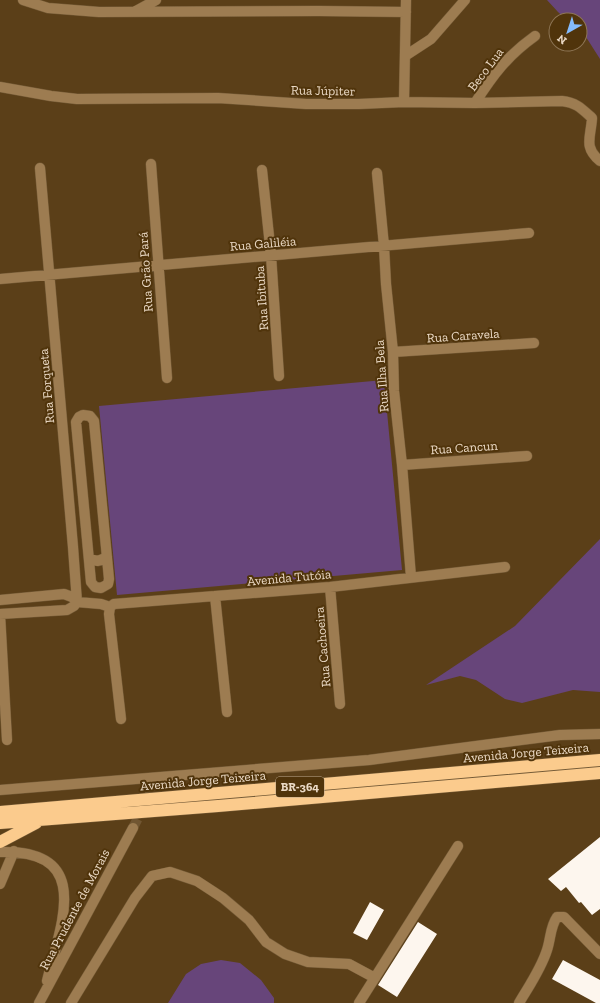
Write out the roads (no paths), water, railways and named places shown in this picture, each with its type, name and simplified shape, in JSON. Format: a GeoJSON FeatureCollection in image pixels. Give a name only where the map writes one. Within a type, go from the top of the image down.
{"type":"FeatureCollection","features":[{"type":"Feature","properties":{"kind":"highway","name":"Avenida Jorge Teixeira"},"geometry":{"type":"LineString","coordinates":[[3,811],[600,760]]}},
{"type":"Feature","properties":{"kind":"highway","name":"BR-364"},"geometry":{"type":"LineString","coordinates":[[0,823],[600,773]]}},
{"type":"Feature","properties":{"kind":"highway"},"geometry":{"type":"LineString","coordinates":[[0,842],[41,820]]}},
{"type":"Feature","properties":{"kind":"street"},"geometry":{"type":"LineString","coordinates":[[23,0],[48,8],[99,12],[406,12]]}},
{"type":"Feature","properties":{"kind":"street"},"geometry":{"type":"LineString","coordinates":[[134,12],[156,0]]}},
{"type":"Feature","properties":{"kind":"street"},"geometry":{"type":"LineString","coordinates":[[320,0],[320,11]]}},
{"type":"Feature","properties":{"kind":"street"},"geometry":{"type":"LineString","coordinates":[[404,102],[406,0]]}},
{"type":"Feature","properties":{"kind":"street"},"geometry":{"type":"LineString","coordinates":[[405,56],[431,39],[465,0]]}},
{"type":"Feature","properties":{"kind":"street","name":"Beco Lua"},"geometry":{"type":"LineString","coordinates":[[476,103],[489,82],[508,58],[535,36]]}},
{"type":"Feature","properties":{"kind":"street","name":"Rua Júpiter"},"geometry":{"type":"LineString","coordinates":[[0,87],[77,99],[218,98],[306,104],[404,102],[573,102],[596,117],[589,142],[591,153],[600,161]]}},
{"type":"Feature","properties":{"kind":"street","name":"Rua Grão Pará"},"geometry":{"type":"LineString","coordinates":[[151,164],[167,378]]}},
{"type":"Feature","properties":{"kind":"street","name":"Rua Forqueta"},"geometry":{"type":"LineString","coordinates":[[40,168],[74,547],[77,602]]}},
{"type":"Feature","properties":{"kind":"street","name":"Rua Ibituba"},"geometry":{"type":"LineString","coordinates":[[262,170],[271,255],[279,376]]}},
{"type":"Feature","properties":{"kind":"street","name":"Rua Ilha Bela"},"geometry":{"type":"LineString","coordinates":[[377,173],[393,352],[394,391],[402,464],[410,577]]}},
{"type":"Feature","properties":{"kind":"street","name":"Rua Galiléia"},"geometry":{"type":"LineString","coordinates":[[0,279],[529,233]]}},
{"type":"Feature","properties":{"kind":"street","name":"Rua Caravela"},"geometry":{"type":"LineString","coordinates":[[393,352],[534,343]]}},
{"type":"Feature","properties":{"kind":"street"},"geometry":{"type":"LineString","coordinates":[[83,415],[90,416],[94,421],[105,533],[109,582],[106,586],[101,588],[95,587],[91,582],[87,546],[76,422],[79,417],[83,415]]}},
{"type":"Feature","properties":{"kind":"street","name":"Rua Cancun"},"geometry":{"type":"LineString","coordinates":[[402,464],[527,456]]}},
{"type":"Feature","properties":{"kind":"street"},"geometry":{"type":"LineString","coordinates":[[86,535],[96,531],[105,533]]}},
{"type":"Feature","properties":{"kind":"street"},"geometry":{"type":"LineString","coordinates":[[74,547],[87,546]]}},
{"type":"Feature","properties":{"kind":"street"},"geometry":{"type":"LineString","coordinates":[[89,559],[98,561],[107,557]]}},
{"type":"Feature","properties":{"kind":"street","name":"Avenida Tutóia"},"geometry":{"type":"LineString","coordinates":[[0,600],[64,594],[72,597],[77,602],[101,604],[110,607],[114,604],[330,587],[505,567]]}},
{"type":"Feature","properties":{"kind":"street","name":"Rua Cachoeira"},"geometry":{"type":"LineString","coordinates":[[330,587],[340,704]]}},
{"type":"Feature","properties":{"kind":"street"},"geometry":{"type":"LineString","coordinates":[[215,596],[227,712]]}},
{"type":"Feature","properties":{"kind":"street"},"geometry":{"type":"LineString","coordinates":[[7,740],[0,614],[67,610],[74,606],[77,602]]}},
{"type":"Feature","properties":{"kind":"street"},"geometry":{"type":"LineString","coordinates":[[110,607],[109,614],[121,719]]}},
{"type":"Feature","properties":{"kind":"street"},"geometry":{"type":"LineString","coordinates":[[0,790],[369,760],[560,735],[600,734]]}},
{"type":"Feature","properties":{"kind":"street","name":"Rua Prudente de Morais"},"geometry":{"type":"LineString","coordinates":[[41,1000],[132,828]]}},
{"type":"Feature","properties":{"kind":"street"},"geometry":{"type":"LineString","coordinates":[[359,1003],[458,846]]}},
{"type":"Feature","properties":{"kind":"street"},"geometry":{"type":"LineString","coordinates":[[0,884],[14,851]]}},
{"type":"Feature","properties":{"kind":"street"},"geometry":{"type":"LineString","coordinates":[[0,852],[14,851],[24,853],[44,861],[58,872],[63,882],[65,900],[63,914],[41,1000]]}},
{"type":"Feature","properties":{"kind":"street"},"geometry":{"type":"LineString","coordinates":[[71,1003],[134,898],[152,876],[170,872],[197,881],[223,898],[249,920],[266,942],[285,954],[308,962],[349,964],[375,978]]}},
{"type":"Feature","properties":{"kind":"street"},"geometry":{"type":"LineString","coordinates":[[519,1003],[537,973],[547,949],[552,923],[557,917],[564,917],[600,954]]}},
{"type":"Feature","properties":{"kind":"tunnel"},"geometry":{"type":"LineString","coordinates":[[133,828],[159,776]]}}]}
